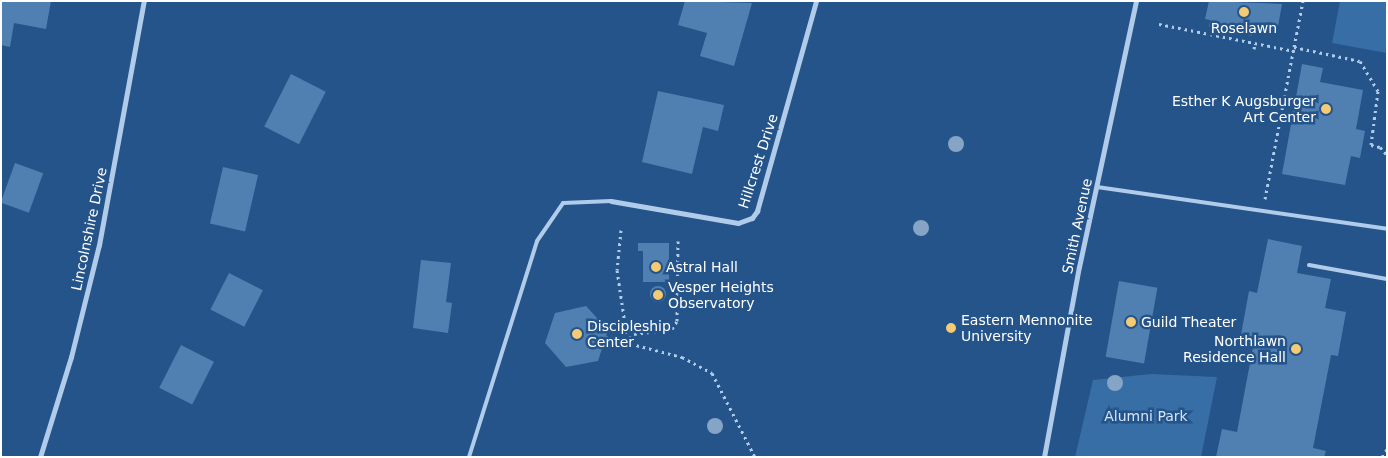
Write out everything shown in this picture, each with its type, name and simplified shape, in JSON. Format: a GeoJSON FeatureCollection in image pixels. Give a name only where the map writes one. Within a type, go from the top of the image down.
{"type":"FeatureCollection","features":[{"type":"Feature","properties":{"kind":"street","name":"Lincolnshire Drive"},"geometry":{"type":"LineString","coordinates":[[40,457],[72,357],[99,244],[144,1]]}},
{"type":"Feature","properties":{"kind":"street","name":"Hillcrest Drive"},"geometry":{"type":"LineString","coordinates":[[611,201],[738,223],[752,218],[757,211],[816,1]]}},
{"type":"Feature","properties":{"kind":"street","name":"Smith Avenue"},"geometry":{"type":"LineString","coordinates":[[1044,457],[1136,1]]}},
{"type":"Feature","properties":{"kind":"lane"},"geometry":{"type":"LineString","coordinates":[[1097,187],[1387,229]]}},
{"type":"Feature","properties":{"kind":"lane"},"geometry":{"type":"LineString","coordinates":[[469,457],[537,241],[563,203],[611,201]]}},
{"type":"Feature","properties":{"kind":"lane"},"geometry":{"type":"LineString","coordinates":[[1309,265],[1387,279]]}},
{"type":"Feature","properties":{"kind":"path"},"geometry":{"type":"LineString","coordinates":[[1265,200],[1304,1]]}},
{"type":"Feature","properties":{"kind":"path"},"geometry":{"type":"LineString","coordinates":[[1158,24],[1360,61],[1378,90],[1371,145],[1380,147],[1387,155]]}},
{"type":"Feature","properties":{"kind":"path"},"geometry":{"type":"LineString","coordinates":[[1254,49],[1255,43]]}},
{"type":"Feature","properties":{"kind":"path"},"geometry":{"type":"LineString","coordinates":[[621,230],[617,270],[626,323],[623,343]]}},
{"type":"Feature","properties":{"kind":"path"},"geometry":{"type":"LineString","coordinates":[[623,343],[634,334],[672,329],[677,321],[678,240]]}},
{"type":"Feature","properties":{"kind":"path"},"geometry":{"type":"LineString","coordinates":[[605,337],[682,357],[712,373],[755,457]]}},
{"type":"Feature","properties":{"kind":"path"},"geometry":{"type":"LineString","coordinates":[[1382,457],[1387,449]]}},
{"type":"Feature","properties":{"kind":"green space"},"geometry":{"type":"Polygon","coordinates":[[[1340,1],[1387,1],[1387,53],[1332,43],[1340,1]]]}},
{"type":"Feature","properties":{"kind":"green space","name":"Alumni Park"},"geometry":{"type":"Polygon","coordinates":[[[1151,374],[1217,377],[1201,457],[1075,457],[1093,380],[1151,374]]]}},
{"type":"Feature","properties":{"kind":"building"},"geometry":{"type":"Polygon","coordinates":[[[1,1],[51,1],[46,29],[14,23],[10,47],[1,45],[1,1]]]}},
{"type":"Feature","properties":{"kind":"building"},"geometry":{"type":"Polygon","coordinates":[[[685,1],[752,3],[734,66],[700,56],[707,33],[678,25],[685,1]]]}},
{"type":"Feature","properties":{"kind":"building","name":"Roselawn"},"geometry":{"type":"Polygon","coordinates":[[[1209,1],[1282,4],[1277,32],[1254,27],[1252,36],[1209,27],[1210,20],[1205,19],[1209,1]]]}},
{"type":"Feature","properties":{"kind":"building","name":"Esther K Augsburger Art Center"},"geometry":{"type":"Polygon","coordinates":[[[1302,64],[1323,68],[1320,82],[1363,90],[1356,129],[1365,131],[1360,158],[1351,156],[1345,185],[1282,174],[1302,64]]]}},
{"type":"Feature","properties":{"kind":"building"},"geometry":{"type":"Polygon","coordinates":[[[291,74],[326,92],[299,144],[264,127],[291,74]]]}},
{"type":"Feature","properties":{"kind":"building"},"geometry":{"type":"Polygon","coordinates":[[[658,91],[724,105],[718,131],[703,127],[692,174],[642,162],[658,91]]]}},
{"type":"Feature","properties":{"kind":"building"},"geometry":{"type":"Polygon","coordinates":[[[15,163],[43,173],[29,213],[1,203],[15,163]]]}},
{"type":"Feature","properties":{"kind":"building"},"geometry":{"type":"Polygon","coordinates":[[[223,167],[258,175],[245,232],[210,224],[223,167]]]}},
{"type":"Feature","properties":{"kind":"building","name":"Northlawn Residence Hall"},"geometry":{"type":"Polygon","coordinates":[[[1268,239],[1302,246],[1297,273],[1331,279],[1325,308],[1346,312],[1338,356],[1331,355],[1313,448],[1326,451],[1324,457],[1216,457],[1222,429],[1237,432],[1254,342],[1240,340],[1249,291],[1257,293],[1268,239]]]}},
{"type":"Feature","properties":{"kind":"building","name":"Astral Hall"},"geometry":{"type":"Polygon","coordinates":[[[638,243],[669,243],[669,282],[643,282],[643,251],[638,251],[638,243]]]}},
{"type":"Feature","properties":{"kind":"building"},"geometry":{"type":"Polygon","coordinates":[[[421,260],[451,263],[446,302],[452,303],[448,333],[413,328],[421,260]]]}},
{"type":"Feature","properties":{"kind":"building"},"geometry":{"type":"Polygon","coordinates":[[[229,273],[263,290],[244,327],[210,310],[229,273]]]}},
{"type":"Feature","properties":{"kind":"building","name":"Guild Theater"},"geometry":{"type":"Polygon","coordinates":[[[1119,281],[1157,288],[1144,364],[1106,357],[1119,281]]]}},
{"type":"Feature","properties":{"kind":"building","name":"Vesper Heights Observatory"},"geometry":{"type":"Polygon","coordinates":[[[658,286],[664,288],[666,294],[664,300],[658,302],[652,300],[650,294],[652,288],[658,286]]]}},
{"type":"Feature","properties":{"kind":"building","name":"Discipleship Center"},"geometry":{"type":"Polygon","coordinates":[[[586,306],[608,330],[598,361],[566,367],[545,343],[555,313],[586,306]]]}},
{"type":"Feature","properties":{"kind":"building"},"geometry":{"type":"Polygon","coordinates":[[[181,345],[214,362],[192,405],[159,388],[181,345]]]}},
{"type":"Feature","properties":{"kind":"place","name":"Roselawn"},"geometry":{"type":"Point","coordinates":[1244,12]}},
{"type":"Feature","properties":{"kind":"place","name":"Esther K Augsburger Art Center"},"geometry":{"type":"Point","coordinates":[1326,109]}},
{"type":"Feature","properties":{"kind":"place","name":"Astral Hall"},"geometry":{"type":"Point","coordinates":[656,267]}},
{"type":"Feature","properties":{"kind":"place","name":"Vesper Heights Observatory"},"geometry":{"type":"Point","coordinates":[658,295]}},
{"type":"Feature","properties":{"kind":"place","name":"Guild Theater"},"geometry":{"type":"Point","coordinates":[1131,322]}},
{"type":"Feature","properties":{"kind":"place","name":"Eastern Mennonite University"},"geometry":{"type":"Point","coordinates":[951,328]}},
{"type":"Feature","properties":{"kind":"place","name":"Discipleship Center"},"geometry":{"type":"Point","coordinates":[577,334]}},
{"type":"Feature","properties":{"kind":"place","name":"Northlawn Residence Hall"},"geometry":{"type":"Point","coordinates":[1296,349]}}]}
